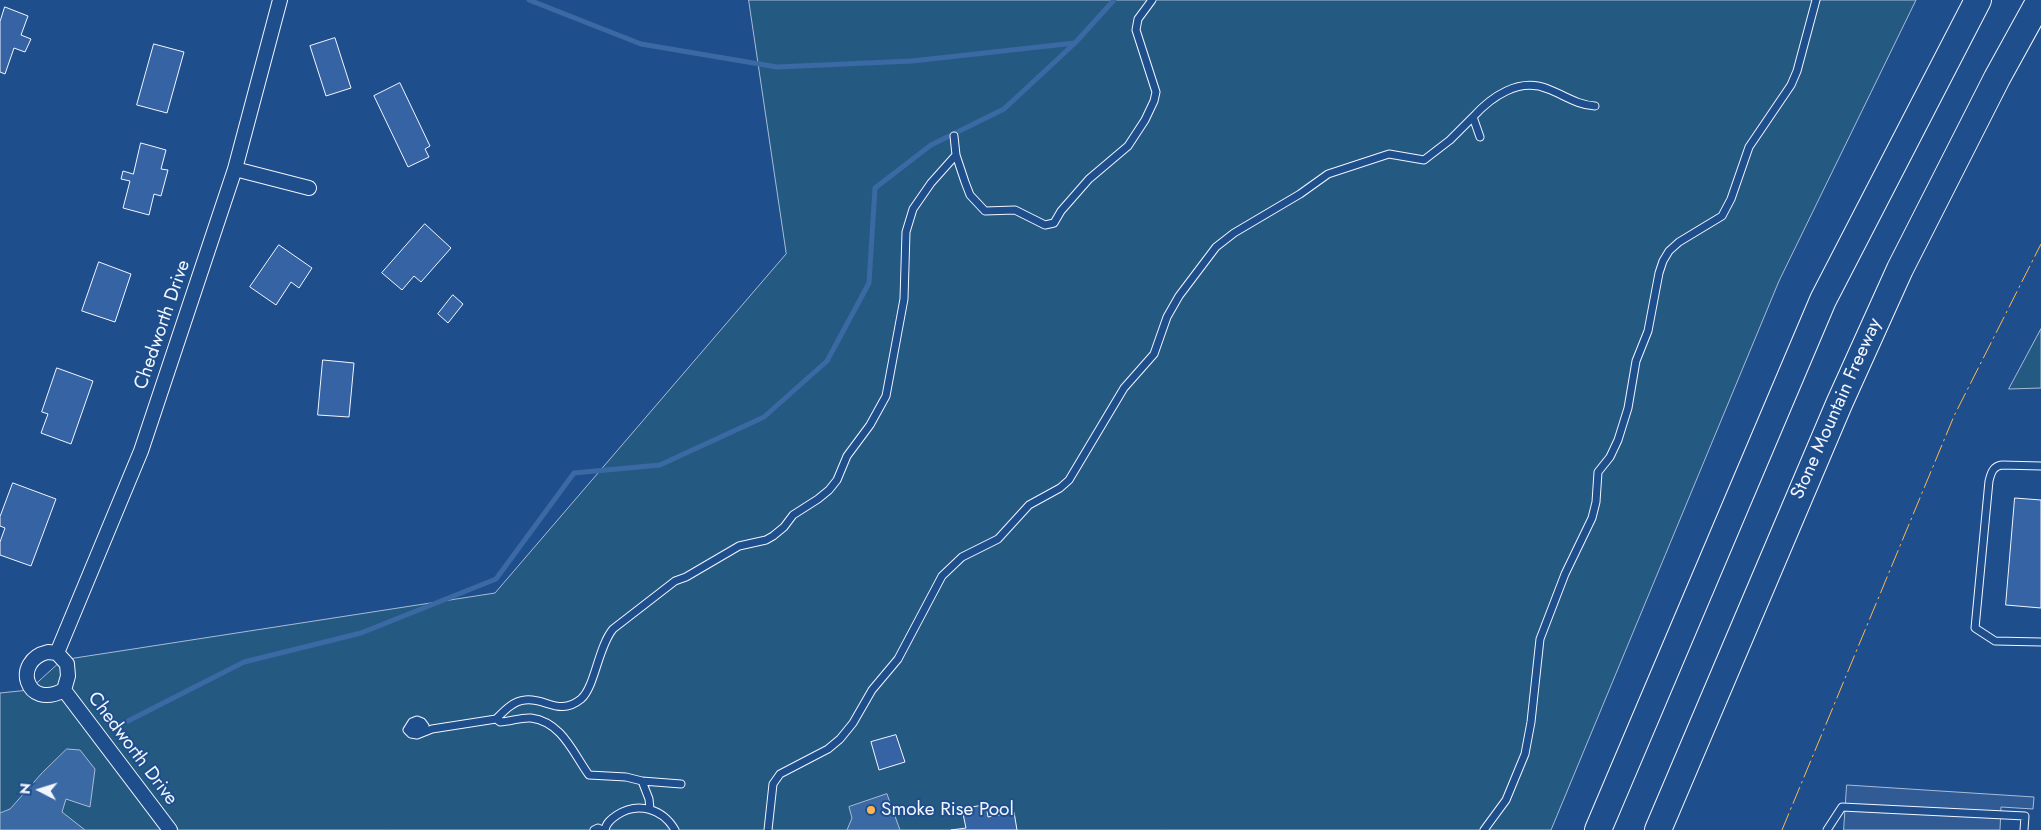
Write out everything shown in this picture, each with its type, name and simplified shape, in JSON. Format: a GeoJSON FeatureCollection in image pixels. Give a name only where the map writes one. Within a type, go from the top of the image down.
{"type":"FeatureCollection","features":[{"type":"Feature","properties":{"kind":"highway"},"geometry":{"type":"LineString","coordinates":[[1598,830],[1823,300],[1978,0]]}},
{"type":"Feature","properties":{"kind":"highway","name":"Stone Mountain Freeway"},"geometry":{"type":"LineString","coordinates":[[1658,830],[1839,404],[1896,278],[1997,78],[2040,0]]}},
{"type":"Feature","properties":{"kind":"street","name":"Chedworth Drive"},"geometry":{"type":"LineString","coordinates":[[57,653],[141,451],[235,169],[280,0]]}},
{"type":"Feature","properties":{"kind":"street"},"geometry":{"type":"LineString","coordinates":[[235,169],[309,188]]}},
{"type":"Feature","properties":{"kind":"street"},"geometry":{"type":"LineString","coordinates":[[48,652],[57,653],[67,664],[68,676],[64,690],[53,696],[44,696],[28,686],[28,671],[34,658],[48,652]]}},
{"type":"Feature","properties":{"kind":"street","name":"Chedworth Drive"},"geometry":{"type":"LineString","coordinates":[[64,690],[170,830]]}},
{"type":"Feature","properties":{"kind":"lane"},"geometry":{"type":"LineString","coordinates":[[954,136],[956,155],[970,195],[985,211],[1015,210],[1046,225],[1054,223],[1061,211],[1088,179],[1128,146],[1142,126],[1154,101],[1156,92],[1136,30],[1138,19],[1152,0]]}},
{"type":"Feature","properties":{"kind":"lane"},"geometry":{"type":"LineString","coordinates":[[1484,830],[1506,800],[1525,754],[1531,722],[1540,639],[1564,574],[1592,518],[1596,502],[1598,472],[1610,456],[1618,440],[1628,408],[1636,361],[1648,331],[1658,273],[1663,260],[1679,242],[1722,216],[1749,147],[1791,85],[1797,71],[1816,0]]}},
{"type":"Feature","properties":{"kind":"lane"},"geometry":{"type":"LineString","coordinates":[[768,830],[773,784],[780,774],[828,749],[840,739],[853,723],[872,690],[898,659],[942,576],[962,557],[998,539],[1029,505],[1060,488],[1069,480],[1124,388],[1154,354],[1167,318],[1179,296],[1216,247],[1234,233],[1300,194],[1328,174],[1389,154],[1424,160],[1457,133],[1489,102],[1506,91],[1530,84],[1547,88],[1583,106],[1595,106]]}},
{"type":"Feature","properties":{"kind":"lane"},"geometry":{"type":"LineString","coordinates":[[1473,118],[1480,137]]}},
{"type":"Feature","properties":{"kind":"lane"},"geometry":{"type":"LineString","coordinates":[[417,728],[421,727],[418,723],[413,724],[412,729],[417,732],[422,731],[424,726],[422,722],[417,720],[412,722],[408,730],[411,734],[417,735],[432,729],[496,719],[512,704],[526,700],[536,700],[553,706],[564,707],[581,698],[590,684],[607,637],[614,629],[675,581],[686,578],[739,546],[766,540],[773,536],[784,527],[793,515],[829,490],[837,480],[853,446],[870,425],[886,396],[904,299],[906,232],[913,209],[931,183],[956,155]]}},
{"type":"Feature","properties":{"kind":"lane"},"geometry":{"type":"LineString","coordinates":[[2041,466],[2002,465],[1997,466],[1992,472],[1989,481],[1975,628],[1995,641],[2041,642]]}},
{"type":"Feature","properties":{"kind":"lane"},"geometry":{"type":"LineString","coordinates":[[496,719],[500,722],[530,718],[545,721],[558,730],[588,775],[626,777],[680,784]]}},
{"type":"Feature","properties":{"kind":"lane"},"geometry":{"type":"LineString","coordinates":[[642,780],[649,799],[650,809]]}},
{"type":"Feature","properties":{"kind":"lane"},"geometry":{"type":"LineString","coordinates":[[1827,830],[1842,807],[2025,816],[2024,830]]}},
{"type":"Feature","properties":{"kind":"lane"},"geometry":{"type":"LineString","coordinates":[[594,830],[598,828],[603,830],[608,822],[631,808],[657,811],[668,819],[675,830]]}},
{"type":"Feature","properties":{"kind":"shaded area"},"geometry":{"type":"Polygon","coordinates":[[[749,0],[1916,0],[1779,281],[1551,830],[0,830],[0,693],[29,690],[62,660],[495,593],[786,254],[749,0]]]}},
{"type":"Feature","properties":{"kind":"shaded area"},"geometry":{"type":"Polygon","coordinates":[[[2041,329],[2041,388],[2009,389],[2041,329]]]}},
{"type":"Feature","properties":{"kind":"shaded area"},"geometry":{"type":"Polygon","coordinates":[[[67,749],[80,750],[95,769],[90,807],[66,799],[62,812],[85,830],[0,830],[0,813],[10,809],[42,773],[67,749]]]}},
{"type":"Feature","properties":{"kind":"shaded area"},"geometry":{"type":"Polygon","coordinates":[[[1847,785],[2034,797],[2033,809],[2001,807],[2000,830],[1844,830],[1847,785]]]}},
{"type":"Feature","properties":{"kind":"shaded area","name":"Smoke Rise Pool"},"geometry":{"type":"Polygon","coordinates":[[[887,794],[900,830],[847,830],[852,818],[849,807],[887,794]]]}},
{"type":"Feature","properties":{"kind":"building"},"geometry":{"type":"Polygon","coordinates":[[[5,7],[28,16],[21,35],[31,39],[25,52],[14,48],[5,74],[0,72],[0,22],[5,7]]]}},
{"type":"Feature","properties":{"kind":"building"},"geometry":{"type":"Polygon","coordinates":[[[335,38],[351,88],[326,96],[310,46],[335,38]]]}},
{"type":"Feature","properties":{"kind":"building"},"geometry":{"type":"Polygon","coordinates":[[[154,44],[184,52],[167,113],[137,105],[154,44]]]}},
{"type":"Feature","properties":{"kind":"building"},"geometry":{"type":"Polygon","coordinates":[[[400,83],[430,146],[425,149],[429,157],[408,167],[374,96],[400,83]]]}},
{"type":"Feature","properties":{"kind":"building"},"geometry":{"type":"Polygon","coordinates":[[[141,143],[166,150],[161,169],[168,170],[161,196],[154,194],[149,215],[123,208],[130,181],[121,179],[123,171],[133,174],[141,143]]]}},
{"type":"Feature","properties":{"kind":"building"},"geometry":{"type":"Polygon","coordinates":[[[425,224],[451,248],[421,282],[414,276],[402,290],[382,273],[425,224]]]}},
{"type":"Feature","properties":{"kind":"building"},"geometry":{"type":"Polygon","coordinates":[[[279,245],[312,268],[299,288],[291,282],[276,305],[250,287],[279,245]]]}},
{"type":"Feature","properties":{"kind":"building"},"geometry":{"type":"Polygon","coordinates":[[[99,262],[131,274],[115,322],[82,311],[99,262]]]}},
{"type":"Feature","properties":{"kind":"building"},"geometry":{"type":"Polygon","coordinates":[[[453,295],[463,304],[448,323],[438,314],[453,295]]]}},
{"type":"Feature","properties":{"kind":"building"},"geometry":{"type":"Polygon","coordinates":[[[323,360],[354,363],[349,417],[318,415],[323,360]]]}},
{"type":"Feature","properties":{"kind":"building"},"geometry":{"type":"Polygon","coordinates":[[[57,368],[93,381],[71,444],[41,433],[48,414],[42,412],[57,368]]]}},
{"type":"Feature","properties":{"kind":"building"},"geometry":{"type":"Polygon","coordinates":[[[13,483],[56,499],[31,566],[0,555],[0,542],[5,528],[0,526],[0,517],[13,483]]]}},
{"type":"Feature","properties":{"kind":"building"},"geometry":{"type":"Polygon","coordinates":[[[2015,498],[2041,500],[2041,608],[2006,605],[2015,498]]]}},
{"type":"Feature","properties":{"kind":"building"},"geometry":{"type":"Polygon","coordinates":[[[896,735],[905,762],[879,770],[871,742],[896,735]]]}},
{"type":"Feature","properties":{"kind":"building"},"geometry":{"type":"Polygon","coordinates":[[[986,805],[988,817],[1014,812],[1017,830],[951,830],[966,828],[962,809],[986,805]]]}},
{"type":"Feature","properties":{"kind":"waterway"},"geometry":{"type":"LineString","coordinates":[[529,0],[641,44],[777,67],[912,61],[1075,43]]}},
{"type":"Feature","properties":{"kind":"waterway"},"geometry":{"type":"LineString","coordinates":[[128,721],[244,662],[361,633],[496,579],[574,473],[660,465],[764,417],[827,361],[869,283],[875,188],[931,145],[1004,109],[1075,43],[1114,0]]}},
{"type":"Feature","properties":{"kind":"power"},"geometry":{"type":"LineString","coordinates":[[1782,830],[1954,416],[2041,244]]}},
{"type":"Feature","properties":{"kind":"place","name":"Smoke Rise Pool"},"geometry":{"type":"Point","coordinates":[871,810]}}]}
